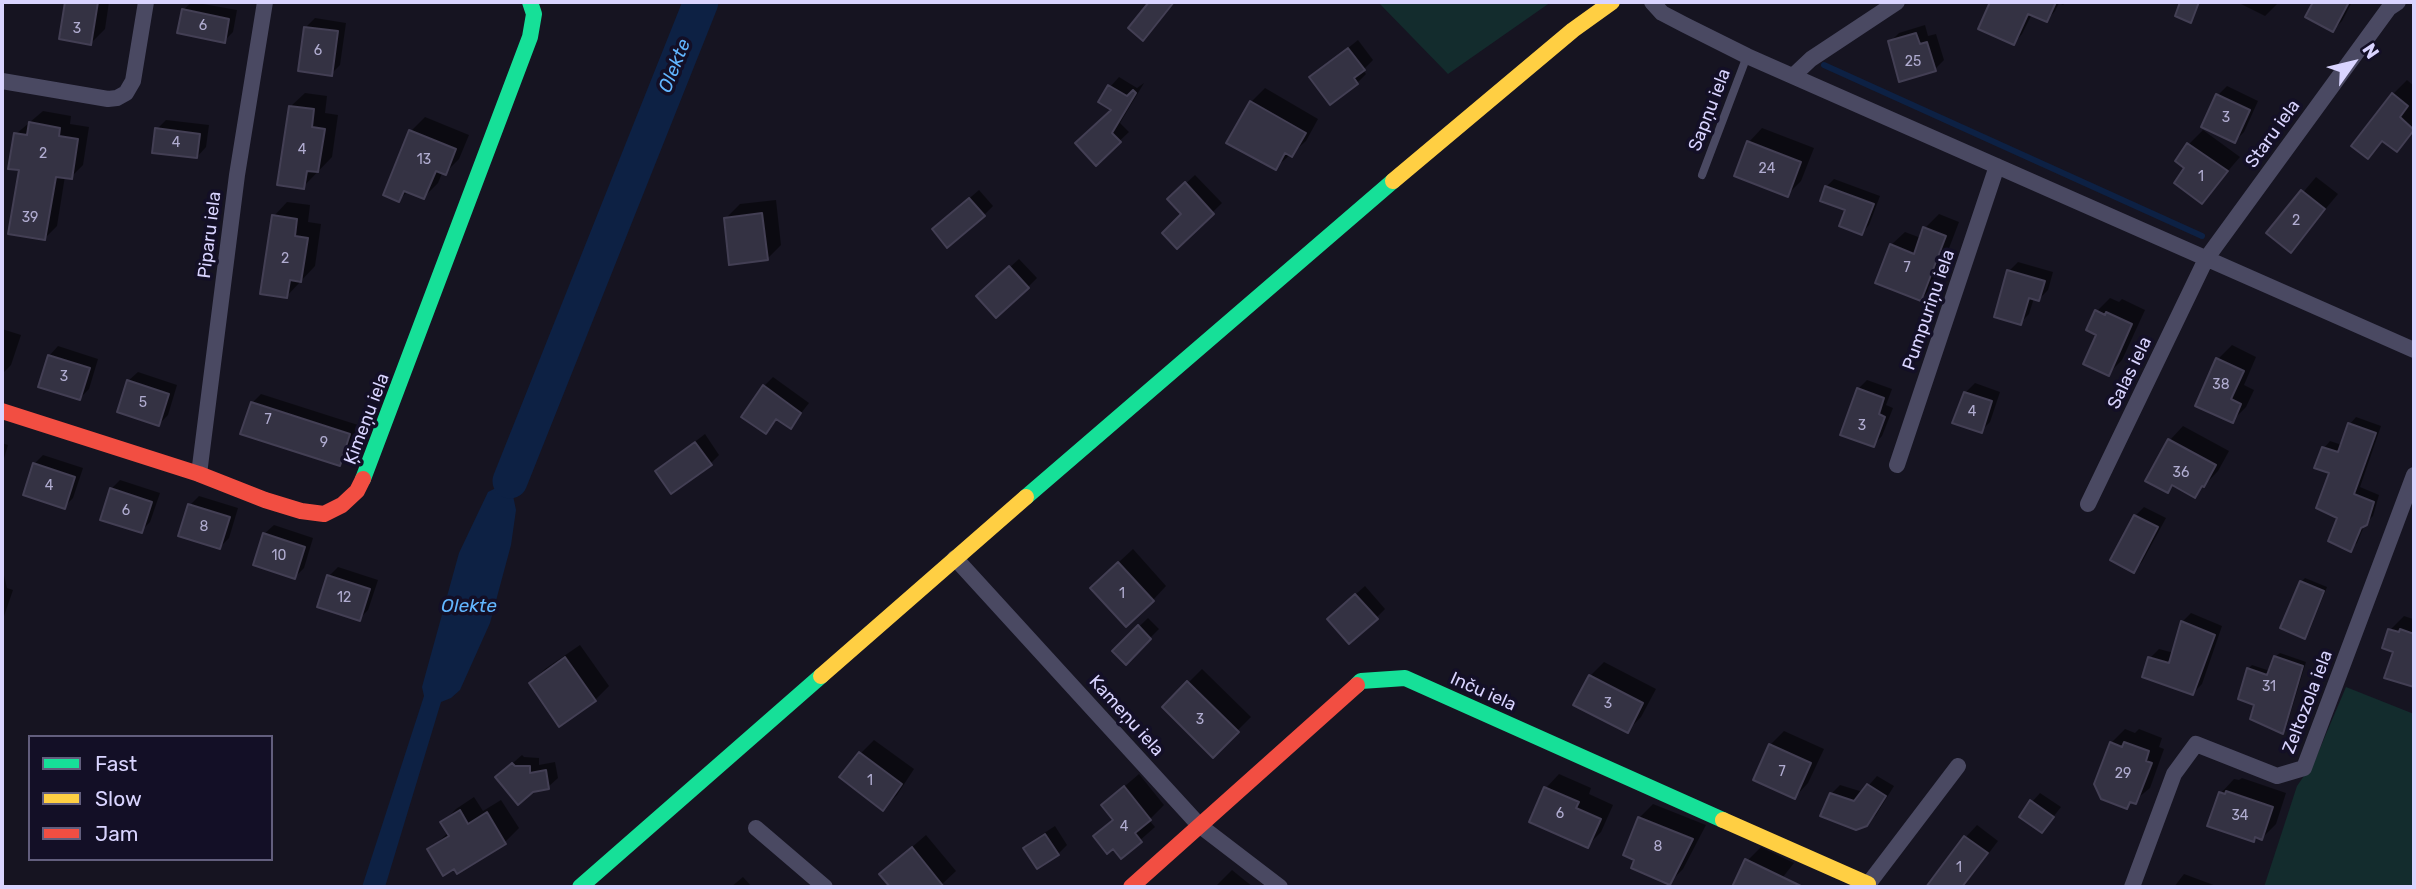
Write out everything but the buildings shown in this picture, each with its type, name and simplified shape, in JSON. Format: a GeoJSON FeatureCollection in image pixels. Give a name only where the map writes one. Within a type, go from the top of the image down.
{"type":"FeatureCollection","features":[{"type":"Feature","properties":{"kind":"street"},"geometry":{"type":"LineString","coordinates":[[2,80],[108,99],[117,98],[126,93],[133,81],[146,2]]}},
{"type":"Feature","properties":{"kind":"street","name":"Piparu iela"},"geometry":{"type":"LineString","coordinates":[[199,474],[237,175],[265,2]]}},
{"type":"Feature","properties":{"kind":"street","name":"Ķimeņu iela"},"geometry":{"type":"LineString","coordinates":[[2,411],[199,474],[301,511],[324,514],[342,505],[357,491],[368,470],[530,37],[534,14],[530,2]]}},
{"type":"Feature","properties":{"kind":"street"},"geometry":{"type":"LineString","coordinates":[[580,887],[1163,377],[1475,111],[1573,30],[1612,2]]}},
{"type":"Feature","properties":{"kind":"street"},"geometry":{"type":"LineString","coordinates":[[1652,2],[1662,13],[1747,56],[2414,350]]}},
{"type":"Feature","properties":{"kind":"street"},"geometry":{"type":"LineString","coordinates":[[1793,76],[1811,60],[1897,2]]}},
{"type":"Feature","properties":{"kind":"street","name":"Staru iela"},"geometry":{"type":"LineString","coordinates":[[2206,259],[2389,8],[2399,2]]}},
{"type":"Feature","properties":{"kind":"street","name":"Pumpuriņu iela"},"geometry":{"type":"LineString","coordinates":[[1897,465],[1997,166]]}},
{"type":"Feature","properties":{"kind":"street","name":"Salas iela"},"geometry":{"type":"LineString","coordinates":[[2088,504],[2206,259]]}},
{"type":"Feature","properties":{"kind":"street","name":"Zeltozola iela"},"geometry":{"type":"LineString","coordinates":[[2132,887],[2174,774],[2196,744],[2277,776],[2304,768],[2414,475]]}},
{"type":"Feature","properties":{"kind":"street","name":"Kameņu iela"},"geometry":{"type":"LineString","coordinates":[[955,558],[1199,825],[1280,887]]}},
{"type":"Feature","properties":{"kind":"street","name":"Inču iela"},"geometry":{"type":"LineString","coordinates":[[1131,887],[1361,681],[1405,678],[1867,886]]}},
{"type":"Feature","properties":{"kind":"street"},"geometry":{"type":"LineString","coordinates":[[1867,886],[1958,766]]}},
{"type":"Feature","properties":{"kind":"street"},"geometry":{"type":"LineString","coordinates":[[756,828],[825,887]]}},
{"type":"Feature","properties":{"kind":"lane","name":"Sapņu iela"},"geometry":{"type":"LineString","coordinates":[[1702,175],[1747,56]]}},
{"type":"Feature","properties":{"kind":"green space"},"geometry":{"type":"Polygon","coordinates":[[[1378,2],[1551,2],[1448,74],[1378,2]]]}},
{"type":"Feature","properties":{"kind":"green space"},"geometry":{"type":"Polygon","coordinates":[[[2346,687],[2414,714],[2414,887],[2264,887],[2297,786],[2315,760],[2346,687]]]}},
{"type":"Feature","properties":{"kind":"water","name":"Olekte"},"geometry":{"type":"Polygon","coordinates":[[[510,481],[516,510],[511,545],[490,623],[460,690],[441,702],[385,887],[362,887],[424,696],[422,687],[459,553],[488,492],[510,481]]]}},
{"type":"Feature","properties":{"kind":"waterway","name":"Olekte"},"geometry":{"type":"LineString","coordinates":[[510,481],[701,2]]}},
{"type":"Feature","properties":{"kind":"waterway"},"geometry":{"type":"LineString","coordinates":[[1824,65],[2202,236]]}},
{"type":"Feature","properties":{"kind":"traffic: fast"},"geometry":{"type":"LineString","coordinates":[[363,479],[530,37],[534,14],[530,2]]}},
{"type":"Feature","properties":{"kind":"traffic: fast"},"geometry":{"type":"LineString","coordinates":[[1026,497],[1393,181]]}},
{"type":"Feature","properties":{"kind":"traffic: fast"},"geometry":{"type":"LineString","coordinates":[[580,887],[821,676]]}},
{"type":"Feature","properties":{"kind":"traffic: fast"},"geometry":{"type":"LineString","coordinates":[[1357,685],[1361,681],[1405,678],[1723,820]]}},
{"type":"Feature","properties":{"kind":"traffic: slow"},"geometry":{"type":"LineString","coordinates":[[1393,181],[1573,30],[1612,2]]}},
{"type":"Feature","properties":{"kind":"traffic: slow"},"geometry":{"type":"LineString","coordinates":[[821,676],[1026,497]]}},
{"type":"Feature","properties":{"kind":"traffic: slow"},"geometry":{"type":"LineString","coordinates":[[1723,820],[1868,884]]}},
{"type":"Feature","properties":{"kind":"traffic: jam"},"geometry":{"type":"LineString","coordinates":[[2,411],[199,474],[301,511],[324,514],[342,505],[357,491],[363,479]]}},
{"type":"Feature","properties":{"kind":"traffic: jam"},"geometry":{"type":"LineString","coordinates":[[1131,887],[1357,685]]}}]}
